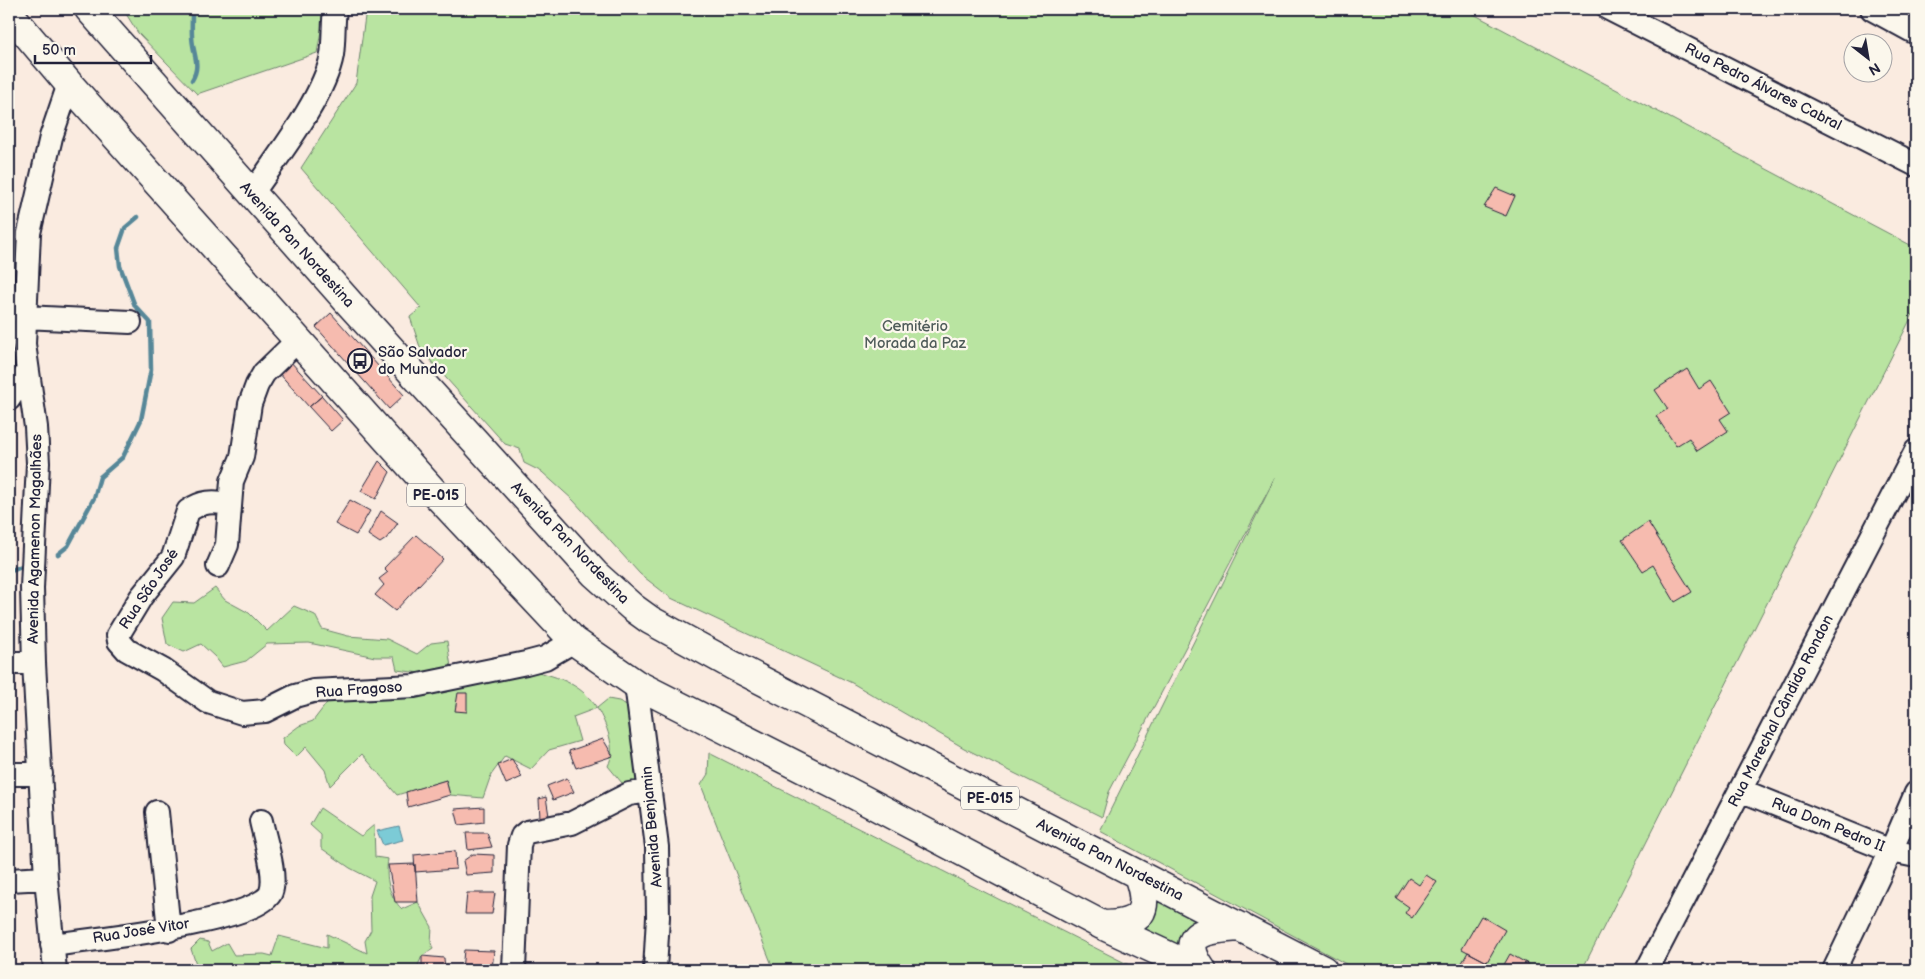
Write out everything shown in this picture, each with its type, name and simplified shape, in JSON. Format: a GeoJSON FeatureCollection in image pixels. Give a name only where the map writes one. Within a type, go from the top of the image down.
{"type":"FeatureCollection","features":[{"type":"Feature","properties":{"kind":"highway","name":"Avenida Pan Nordestina"},"geometry":{"type":"LineString","coordinates":[[89,9],[252,194],[564,541],[632,608],[650,620],[732,665],[1323,970]]}},
{"type":"Feature","properties":{"kind":"highway","name":"PE-015"},"geometry":{"type":"LineString","coordinates":[[9,13],[18,36],[70,84],[440,498],[574,641],[636,684],[849,792],[1102,924],[1201,970]]}},
{"type":"Feature","properties":{"kind":"highway"},"geometry":{"type":"LineString","coordinates":[[1102,924],[1120,925],[1132,921],[1141,912],[1144,904],[1144,891],[1138,875]]}},
{"type":"Feature","properties":{"kind":"highway"},"geometry":{"type":"LineString","coordinates":[[1201,970],[1191,950],[1193,940],[1199,933],[1218,928],[1241,927]]}},
{"type":"Feature","properties":{"kind":"street"},"geometry":{"type":"LineString","coordinates":[[252,194],[299,125],[320,88],[332,56],[335,9]]}},
{"type":"Feature","properties":{"kind":"street","name":"Rua Pedro Álvares Cabral"},"geometry":{"type":"LineString","coordinates":[[1609,9],[1916,165]]}},
{"type":"Feature","properties":{"kind":"street"},"geometry":{"type":"LineString","coordinates":[[1872,9],[1916,33]]}},
{"type":"Feature","properties":{"kind":"street","name":"Avenida Agamenon Magalhães"},"geometry":{"type":"LineString","coordinates":[[55,970],[46,878],[34,663],[32,588],[38,463],[36,427],[24,344],[24,317],[29,233],[36,195],[51,137],[70,84]]}},
{"type":"Feature","properties":{"kind":"street"},"geometry":{"type":"LineString","coordinates":[[24,317],[130,322]]}},
{"type":"Feature","properties":{"kind":"street"},"geometry":{"type":"LineString","coordinates":[[218,566],[227,545],[232,481],[242,457],[250,404],[264,373],[298,340]]}},
{"type":"Feature","properties":{"kind":"street"},"geometry":{"type":"LineString","coordinates":[[9,399],[27,372]]}},
{"type":"Feature","properties":{"kind":"street","name":"Rua Marechal Cândido Rondon"},"geometry":{"type":"LineString","coordinates":[[1647,970],[1916,452]]}},
{"type":"Feature","properties":{"kind":"street","name":"Rua São José"},"geometry":{"type":"LineString","coordinates":[[127,650],[119,641],[118,635],[141,598],[174,557],[188,511],[205,502],[215,501],[230,504]]}},
{"type":"Feature","properties":{"kind":"street","name":"Rua Fragoso"},"geometry":{"type":"LineString","coordinates":[[127,650],[163,670],[208,702],[242,713],[265,711],[295,696],[313,692],[414,686],[526,663],[545,658],[574,641]]}},
{"type":"Feature","properties":{"kind":"street"},"geometry":{"type":"LineString","coordinates":[[9,663],[34,663]]}},
{"type":"Feature","properties":{"kind":"street","name":"Avenida Benjamin"},"geometry":{"type":"LineString","coordinates":[[636,684],[657,847],[658,917],[655,970]]}},
{"type":"Feature","properties":{"kind":"street"},"geometry":{"type":"LineString","coordinates":[[9,774],[40,774]]}},
{"type":"Feature","properties":{"kind":"street"},"geometry":{"type":"LineString","coordinates":[[514,970],[519,845],[522,836],[528,832],[572,823],[629,794],[649,790]]}},
{"type":"Feature","properties":{"kind":"street","name":"Rua Dom Pedro II"},"geometry":{"type":"LineString","coordinates":[[1740,790],[1891,851],[1916,856]]}},
{"type":"Feature","properties":{"kind":"street"},"geometry":{"type":"LineString","coordinates":[[1834,970],[1891,851],[1916,793]]}},
{"type":"Feature","properties":{"kind":"street"},"geometry":{"type":"LineString","coordinates":[[157,812],[169,930]]}},
{"type":"Feature","properties":{"kind":"street","name":"Rua José Vitor"},"geometry":{"type":"LineString","coordinates":[[52,945],[169,930],[256,905],[270,894],[273,881],[262,821]]}},
{"type":"Feature","properties":{"kind":"street"},"geometry":{"type":"LineString","coordinates":[[9,880],[46,878]]}},
{"type":"Feature","properties":{"kind":"green space"},"geometry":{"type":"Polygon","coordinates":[[[123,9],[325,9],[317,53],[197,94],[138,33],[123,9]]]}},
{"type":"Feature","properties":{"kind":"green space","name":"Cemitério Morada da Paz"},"geometry":{"type":"Polygon","coordinates":[[[366,9],[1464,9],[1916,248],[1916,308],[1582,970],[1357,970],[1100,831],[1275,478],[1109,792],[1102,817],[964,748],[852,683],[671,598],[640,574],[573,500],[542,472],[524,463],[520,449],[505,444],[421,350],[410,317],[421,308],[301,168],[356,83],[366,9]]]}},
{"type":"Feature","properties":{"kind":"green space"},"geometry":{"type":"Polygon","coordinates":[[[215,588],[225,600],[249,613],[267,631],[294,606],[315,615],[322,629],[348,636],[387,639],[417,654],[431,643],[447,641],[451,667],[420,673],[397,670],[394,657],[375,657],[309,643],[267,644],[246,661],[223,667],[201,644],[184,652],[167,644],[162,618],[173,602],[194,603],[215,588]]]}},
{"type":"Feature","properties":{"kind":"green space"},"geometry":{"type":"Polygon","coordinates":[[[526,669],[566,681],[583,692],[597,708],[573,717],[580,741],[549,750],[531,769],[505,756],[491,775],[483,798],[450,795],[446,780],[397,795],[362,754],[330,786],[325,770],[306,747],[296,757],[284,745],[283,738],[299,726],[313,721],[333,695],[526,669]]]}},
{"type":"Feature","properties":{"kind":"green space"},"geometry":{"type":"Polygon","coordinates":[[[608,699],[619,701],[633,708],[643,785],[622,783],[608,766],[611,744],[604,721],[597,708],[608,699]]]}},
{"type":"Feature","properties":{"kind":"green space"},"geometry":{"type":"Polygon","coordinates":[[[709,753],[1139,970],[774,970],[701,785],[708,774],[709,753]]]}},
{"type":"Feature","properties":{"kind":"green space"},"geometry":{"type":"Polygon","coordinates":[[[320,808],[361,836],[374,825],[375,857],[388,859],[387,873],[391,893],[402,909],[418,902],[432,927],[431,943],[433,949],[422,956],[416,970],[271,970],[270,968],[262,970],[196,970],[197,967],[191,949],[200,940],[208,942],[212,951],[227,943],[234,955],[264,954],[272,956],[279,936],[327,948],[327,934],[367,953],[365,941],[371,930],[370,896],[375,881],[350,868],[321,848],[321,835],[310,825],[320,808]]]}},
{"type":"Feature","properties":{"kind":"green space"},"geometry":{"type":"Polygon","coordinates":[[[1144,894],[1241,927],[1191,950],[1120,925],[1144,894]]]}},
{"type":"Feature","properties":{"kind":"water"},"geometry":{"type":"Polygon","coordinates":[[[399,826],[403,840],[383,845],[377,831],[399,826]]]}},
{"type":"Feature","properties":{"kind":"building"},"geometry":{"type":"Polygon","coordinates":[[[1496,188],[1515,196],[1506,216],[1484,207],[1496,188]]]}},
{"type":"Feature","properties":{"kind":"building","name":"São Salvador do Mundo"},"geometry":{"type":"Polygon","coordinates":[[[331,313],[404,395],[389,409],[316,327],[331,313]]]}},
{"type":"Feature","properties":{"kind":"building"},"geometry":{"type":"Polygon","coordinates":[[[289,360],[322,396],[309,407],[278,372],[289,360]]]}},
{"type":"Feature","properties":{"kind":"building"},"geometry":{"type":"Polygon","coordinates":[[[1687,369],[1699,389],[1711,381],[1731,412],[1720,419],[1728,431],[1697,451],[1689,438],[1676,446],[1656,416],[1668,409],[1655,390],[1687,369]]]}},
{"type":"Feature","properties":{"kind":"building"},"geometry":{"type":"Polygon","coordinates":[[[322,396],[343,420],[331,431],[309,407],[322,396]]]}},
{"type":"Feature","properties":{"kind":"building"},"geometry":{"type":"Polygon","coordinates":[[[379,461],[390,472],[376,499],[361,491],[379,461]]]}},
{"type":"Feature","properties":{"kind":"building"},"geometry":{"type":"Polygon","coordinates":[[[350,500],[370,511],[356,535],[335,524],[350,500]]]}},
{"type":"Feature","properties":{"kind":"building"},"geometry":{"type":"Polygon","coordinates":[[[381,511],[398,523],[386,539],[380,543],[368,535],[381,511]]]}},
{"type":"Feature","properties":{"kind":"building"},"geometry":{"type":"Polygon","coordinates":[[[1648,522],[1692,592],[1675,602],[1653,565],[1643,571],[1622,540],[1648,522]]]}},
{"type":"Feature","properties":{"kind":"building"},"geometry":{"type":"Polygon","coordinates":[[[416,535],[443,559],[395,611],[375,595],[384,585],[379,579],[388,572],[384,568],[416,535]]]}},
{"type":"Feature","properties":{"kind":"building"},"geometry":{"type":"Polygon","coordinates":[[[458,693],[467,693],[467,712],[455,711],[458,693]]]}},
{"type":"Feature","properties":{"kind":"building"},"geometry":{"type":"Polygon","coordinates":[[[603,739],[613,756],[576,768],[569,751],[603,739]]]}},
{"type":"Feature","properties":{"kind":"building"},"geometry":{"type":"Polygon","coordinates":[[[512,759],[522,777],[506,784],[498,765],[512,759]]]}},
{"type":"Feature","properties":{"kind":"building"},"geometry":{"type":"Polygon","coordinates":[[[567,778],[574,792],[553,800],[547,786],[567,778]]]}},
{"type":"Feature","properties":{"kind":"building"},"geometry":{"type":"Polygon","coordinates":[[[446,780],[450,795],[408,807],[406,792],[446,780]]]}},
{"type":"Feature","properties":{"kind":"building"},"geometry":{"type":"Polygon","coordinates":[[[546,797],[549,816],[540,819],[539,799],[546,797]]]}},
{"type":"Feature","properties":{"kind":"building"},"geometry":{"type":"Polygon","coordinates":[[[484,807],[484,822],[459,825],[455,809],[484,807]]]}},
{"type":"Feature","properties":{"kind":"building"},"geometry":{"type":"Polygon","coordinates":[[[466,833],[487,833],[492,847],[468,850],[466,833]]]}},
{"type":"Feature","properties":{"kind":"building"},"geometry":{"type":"Polygon","coordinates":[[[455,851],[456,869],[415,872],[414,855],[455,851]]]}},
{"type":"Feature","properties":{"kind":"building"},"geometry":{"type":"Polygon","coordinates":[[[473,854],[494,855],[494,873],[466,875],[463,861],[473,854]]]}},
{"type":"Feature","properties":{"kind":"building"},"geometry":{"type":"Polygon","coordinates":[[[415,864],[418,902],[395,902],[388,865],[415,864]]]}},
{"type":"Feature","properties":{"kind":"building"},"geometry":{"type":"Polygon","coordinates":[[[1426,875],[1437,882],[1412,918],[1405,913],[1409,907],[1396,898],[1409,878],[1419,885],[1426,875]]]}},
{"type":"Feature","properties":{"kind":"building"},"geometry":{"type":"Polygon","coordinates":[[[467,893],[495,893],[492,914],[465,914],[467,893]]]}},
{"type":"Feature","properties":{"kind":"building"},"geometry":{"type":"Polygon","coordinates":[[[1481,916],[1505,930],[1487,962],[1462,949],[1481,916]]]}},
{"type":"Feature","properties":{"kind":"building"},"geometry":{"type":"Polygon","coordinates":[[[464,950],[494,951],[492,969],[462,970],[464,950]]]}},
{"type":"Feature","properties":{"kind":"building"},"geometry":{"type":"Polygon","coordinates":[[[1468,952],[1487,962],[1482,970],[1458,970],[1468,952]]]}},
{"type":"Feature","properties":{"kind":"building"},"geometry":{"type":"Polygon","coordinates":[[[1510,954],[1528,964],[1524,970],[1501,970],[1510,954]]]}},
{"type":"Feature","properties":{"kind":"building"},"geometry":{"type":"Polygon","coordinates":[[[422,956],[444,958],[445,970],[422,970],[422,956]]]}},
{"type":"Feature","properties":{"kind":"waterway"},"geometry":{"type":"LineString","coordinates":[[192,80],[196,71],[196,58],[192,37],[192,13],[196,9]]}},
{"type":"Feature","properties":{"kind":"waterway"},"geometry":{"type":"LineString","coordinates":[[58,554],[68,546],[94,498],[100,477],[123,457],[141,420],[151,369],[150,322],[135,306],[120,266],[118,248],[125,228],[138,217]]}},
{"type":"Feature","properties":{"kind":"waterway"},"geometry":{"type":"LineString","coordinates":[[9,571],[24,565]]}},
{"type":"Feature","properties":{"kind":"place","name":"São Salvador do Mundo"},"geometry":{"type":"Point","coordinates":[360,361]}}]}
